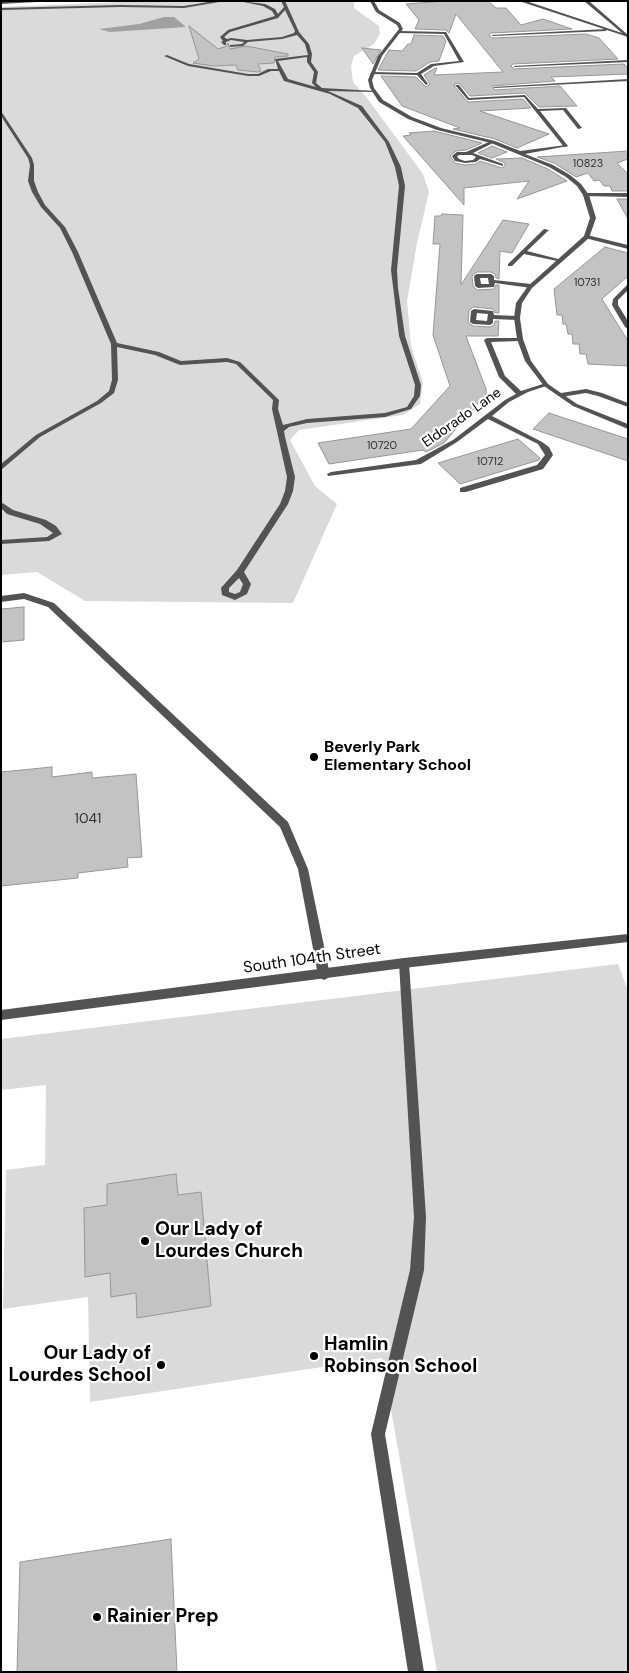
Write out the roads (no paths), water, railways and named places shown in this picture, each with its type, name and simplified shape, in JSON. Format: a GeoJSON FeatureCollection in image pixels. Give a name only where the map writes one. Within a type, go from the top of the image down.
{"type":"FeatureCollection","features":[{"type":"Feature","properties":{"kind":"street"},"geometry":{"type":"LineString","coordinates":[[1,3],[37,1]]}},
{"type":"Feature","properties":{"kind":"street"},"geometry":{"type":"LineString","coordinates":[[1,9],[120,6],[178,7],[223,1]]}},
{"type":"Feature","properties":{"kind":"street"},"geometry":{"type":"LineString","coordinates":[[242,1],[264,5],[274,10],[277,17]]}},
{"type":"Feature","properties":{"kind":"street"},"geometry":{"type":"LineString","coordinates":[[292,1],[283,2],[297,33],[307,44],[310,54],[308,56],[309,62],[316,72],[314,83],[324,90],[374,91]]}},
{"type":"Feature","properties":{"kind":"street"},"geometry":{"type":"LineString","coordinates":[[372,1],[377,11],[399,24],[402,29],[380,56],[372,73],[370,80],[374,91],[381,101],[410,118],[439,129],[493,142],[551,166],[579,185],[586,195],[593,218],[587,237],[531,286],[519,304],[517,318],[520,339],[528,361],[546,385],[575,405],[628,427]]}},
{"type":"Feature","properties":{"kind":"street"},"geometry":{"type":"LineString","coordinates":[[521,1],[627,36]]}},
{"type":"Feature","properties":{"kind":"street"},"geometry":{"type":"LineString","coordinates":[[586,1],[627,36]]}},
{"type":"Feature","properties":{"kind":"street"},"geometry":{"type":"LineString","coordinates":[[286,7],[277,17],[229,31],[222,37],[226,43],[238,39],[247,41],[290,37],[297,33]]}},
{"type":"Feature","properties":{"kind":"street"},"geometry":{"type":"LineString","coordinates":[[493,35],[606,30]]}},
{"type":"Feature","properties":{"kind":"street"},"geometry":{"type":"LineString","coordinates":[[372,73],[418,74],[433,65],[462,62],[445,33],[400,32]]}},
{"type":"Feature","properties":{"kind":"street"},"geometry":{"type":"LineString","coordinates":[[231,46],[243,45],[247,41]]}},
{"type":"Feature","properties":{"kind":"street"},"geometry":{"type":"LineString","coordinates":[[166,56],[188,65],[248,75],[259,75],[270,70],[280,70]]}},
{"type":"Feature","properties":{"kind":"street"},"geometry":{"type":"LineString","coordinates":[[281,430],[287,426],[306,421],[385,415],[409,408],[417,396],[418,385],[402,336],[395,288],[394,270],[402,186],[398,167],[387,142],[360,108],[352,102],[324,90],[286,80],[276,60],[308,56]]}},
{"type":"Feature","properties":{"kind":"street"},"geometry":{"type":"LineString","coordinates":[[516,66],[628,61]]}},
{"type":"Feature","properties":{"kind":"street"},"geometry":{"type":"LineString","coordinates":[[418,74],[426,84]]}},
{"type":"Feature","properties":{"kind":"street"},"geometry":{"type":"LineString","coordinates":[[495,87],[628,80]]}},
{"type":"Feature","properties":{"kind":"street"},"geometry":{"type":"LineString","coordinates":[[457,86],[468,100],[525,96],[566,146],[520,153]]}},
{"type":"Feature","properties":{"kind":"street"},"geometry":{"type":"LineString","coordinates":[[537,110],[564,109],[580,128]]}},
{"type":"Feature","properties":{"kind":"street"},"geometry":{"type":"LineString","coordinates":[[1,112],[30,158],[32,165],[31,181],[38,199],[62,228],[75,252],[114,344],[115,380],[112,392],[99,402],[38,436],[1,468]]}},
{"type":"Feature","properties":{"kind":"street"},"geometry":{"type":"LineString","coordinates":[[468,153],[493,142]]}},
{"type":"Feature","properties":{"kind":"street"},"geometry":{"type":"LineString","coordinates":[[479,157],[478,160],[470,162],[454,158],[459,153],[468,153],[479,157],[501,165]]}},
{"type":"Feature","properties":{"kind":"street"},"geometry":{"type":"LineString","coordinates":[[586,195],[628,195]]}},
{"type":"Feature","properties":{"kind":"street"},"geometry":{"type":"LineString","coordinates":[[510,265],[546,230]]}},
{"type":"Feature","properties":{"kind":"street"},"geometry":{"type":"LineString","coordinates":[[587,237],[628,247]]}},
{"type":"Feature","properties":{"kind":"street"},"geometry":{"type":"LineString","coordinates":[[523,252],[560,261]]}},
{"type":"Feature","properties":{"kind":"street"},"geometry":{"type":"LineString","coordinates":[[492,281],[531,286]]}},
{"type":"Feature","properties":{"kind":"street"},"geometry":{"type":"LineString","coordinates":[[628,286],[614,305],[628,327]]}},
{"type":"Feature","properties":{"kind":"street"},"geometry":{"type":"LineString","coordinates":[[491,317],[517,318]]}},
{"type":"Feature","properties":{"kind":"street"},"geometry":{"type":"LineString","coordinates":[[520,339],[487,340],[502,377],[520,394]]}},
{"type":"Feature","properties":{"kind":"street"},"geometry":{"type":"LineString","coordinates":[[114,344],[157,352],[180,363],[227,360],[238,363],[276,400],[275,409],[291,477],[289,492],[284,504],[240,572]]}},
{"type":"Feature","properties":{"kind":"street","name":"Eldorado Lane"},"geometry":{"type":"LineString","coordinates":[[330,474],[418,462],[444,448],[506,400],[546,385]]}},
{"type":"Feature","properties":{"kind":"street"},"geometry":{"type":"LineString","coordinates":[[561,395],[586,392],[600,394],[628,405]]}},
{"type":"Feature","properties":{"kind":"street"},"geometry":{"type":"LineString","coordinates":[[463,490],[540,467],[549,455],[540,444],[487,416]]}},
{"type":"Feature","properties":{"kind":"street"},"geometry":{"type":"LineString","coordinates":[[1,504],[10,512],[43,522],[53,528],[58,534],[50,539],[1,542]]}},
{"type":"Feature","properties":{"kind":"street"},"geometry":{"type":"LineString","coordinates":[[1,598],[24,596],[50,605],[284,825],[303,869],[324,975]]}},
{"type":"Feature","properties":{"kind":"street","name":"South 104th Street"},"geometry":{"type":"LineString","coordinates":[[1,1015],[628,938]]}},
{"type":"Feature","properties":{"kind":"street"},"geometry":{"type":"LineString","coordinates":[[404,964],[420,1207],[419,1243],[417,1270],[378,1434],[416,1672]]}},
{"type":"Feature","properties":{"kind":"place","name":"Beverly Park Elementary School"},"geometry":{"type":"Point","coordinates":[314,757]}},
{"type":"Feature","properties":{"kind":"place","name":"Our Lady of Lourdes Church"},"geometry":{"type":"Point","coordinates":[145,1241]}},
{"type":"Feature","properties":{"kind":"place","name":"Hamlin Robinson School"},"geometry":{"type":"Point","coordinates":[314,1356]}},
{"type":"Feature","properties":{"kind":"place","name":"Our Lady of Lourdes School"},"geometry":{"type":"Point","coordinates":[161,1365]}},
{"type":"Feature","properties":{"kind":"place","name":"Rainier Prep"},"geometry":{"type":"Point","coordinates":[97,1617]}}]}
